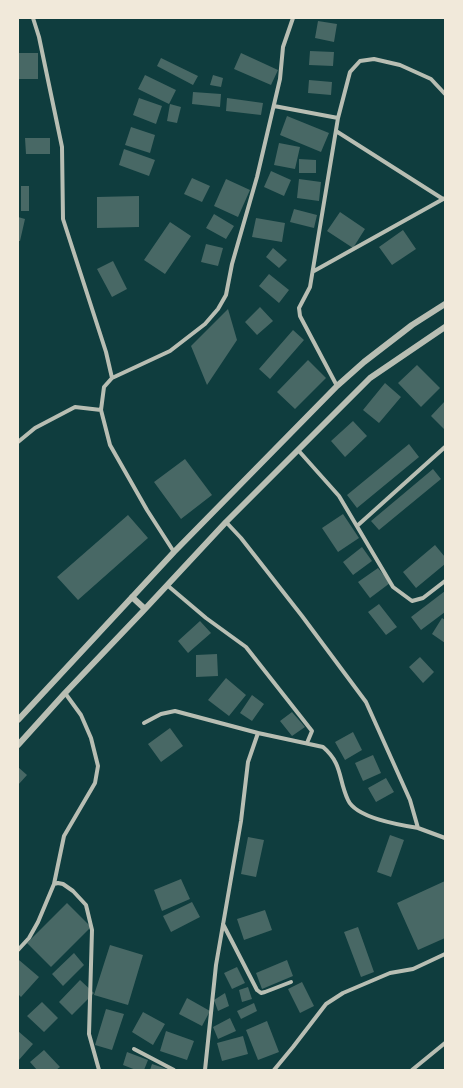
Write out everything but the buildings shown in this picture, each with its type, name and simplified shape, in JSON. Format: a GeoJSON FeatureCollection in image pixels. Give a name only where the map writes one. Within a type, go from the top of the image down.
{"type":"FeatureCollection","features":[{"type":"Feature","properties":{"kind":"street"},"geometry":{"type":"LineString","coordinates":[[33,18],[39,38],[62,147],[63,220],[106,352],[112,378]]}},
{"type":"Feature","properties":{"kind":"street"},"geometry":{"type":"LineString","coordinates":[[174,552],[147,510],[110,445],[101,410],[104,387],[112,378],[170,351],[205,324],[218,309],[226,295],[232,264],[257,177],[274,106],[280,79],[282,47],[293,18]]}},
{"type":"Feature","properties":{"kind":"street"},"geometry":{"type":"LineString","coordinates":[[337,386],[300,316],[299,308],[310,287],[314,270],[338,118],[350,72],[360,61],[374,59],[400,65],[431,79],[445,94]]}},
{"type":"Feature","properties":{"kind":"street"},"geometry":{"type":"LineString","coordinates":[[274,106],[338,118]]}},
{"type":"Feature","properties":{"kind":"street"},"geometry":{"type":"LineString","coordinates":[[314,270],[444,198],[336,131]]}},
{"type":"Feature","properties":{"kind":"street"},"geometry":{"type":"LineString","coordinates":[[18,720],[174,552],[337,386],[364,362],[412,325],[445,304]]}},
{"type":"Feature","properties":{"kind":"street"},"geometry":{"type":"LineString","coordinates":[[18,745],[226,522],[370,378],[445,327]]}},
{"type":"Feature","properties":{"kind":"street"},"geometry":{"type":"LineString","coordinates":[[18,442],[35,428],[75,407],[101,410]]}},
{"type":"Feature","properties":{"kind":"street"},"geometry":{"type":"LineString","coordinates":[[357,526],[445,447]]}},
{"type":"Feature","properties":{"kind":"street"},"geometry":{"type":"LineString","coordinates":[[298,450],[339,496],[393,587],[412,601],[423,598],[445,581]]}},
{"type":"Feature","properties":{"kind":"street"},"geometry":{"type":"LineString","coordinates":[[226,522],[241,538],[302,616],[366,702],[410,800],[418,828]]}},
{"type":"Feature","properties":{"kind":"street"},"geometry":{"type":"LineString","coordinates":[[167,586],[206,618],[246,647],[312,731],[307,743]]}},
{"type":"Feature","properties":{"kind":"street"},"geometry":{"type":"LineString","coordinates":[[132,597],[145,610]]}},
{"type":"Feature","properties":{"kind":"street"},"geometry":{"type":"LineString","coordinates":[[18,950],[38,922],[54,884],[64,836],[94,784],[98,766],[91,738],[82,715],[65,693]]}},
{"type":"Feature","properties":{"kind":"street"},"geometry":{"type":"LineString","coordinates":[[144,723],[161,714],[175,711],[258,733],[323,747],[331,754],[338,766],[348,801],[359,812],[391,823],[418,828],[445,838]]}},
{"type":"Feature","properties":{"kind":"street"},"geometry":{"type":"LineString","coordinates":[[205,1070],[216,965],[241,821],[248,762],[258,733]]}},
{"type":"Feature","properties":{"kind":"street"},"geometry":{"type":"LineString","coordinates":[[54,884],[63,884],[73,891],[86,905],[92,930],[89,1034],[99,1070]]}},
{"type":"Feature","properties":{"kind":"street"},"geometry":{"type":"LineString","coordinates":[[223,924],[257,990],[261,993],[291,982]]}},
{"type":"Feature","properties":{"kind":"street"},"geometry":{"type":"LineString","coordinates":[[274,1070],[294,1047],[326,1004],[343,994],[390,973],[413,969],[445,954]]}},
{"type":"Feature","properties":{"kind":"street"},"geometry":{"type":"LineString","coordinates":[[412,1070],[445,1043]]}},
{"type":"Feature","properties":{"kind":"street"},"geometry":{"type":"LineString","coordinates":[[134,1049],[174,1070]]}}]}
